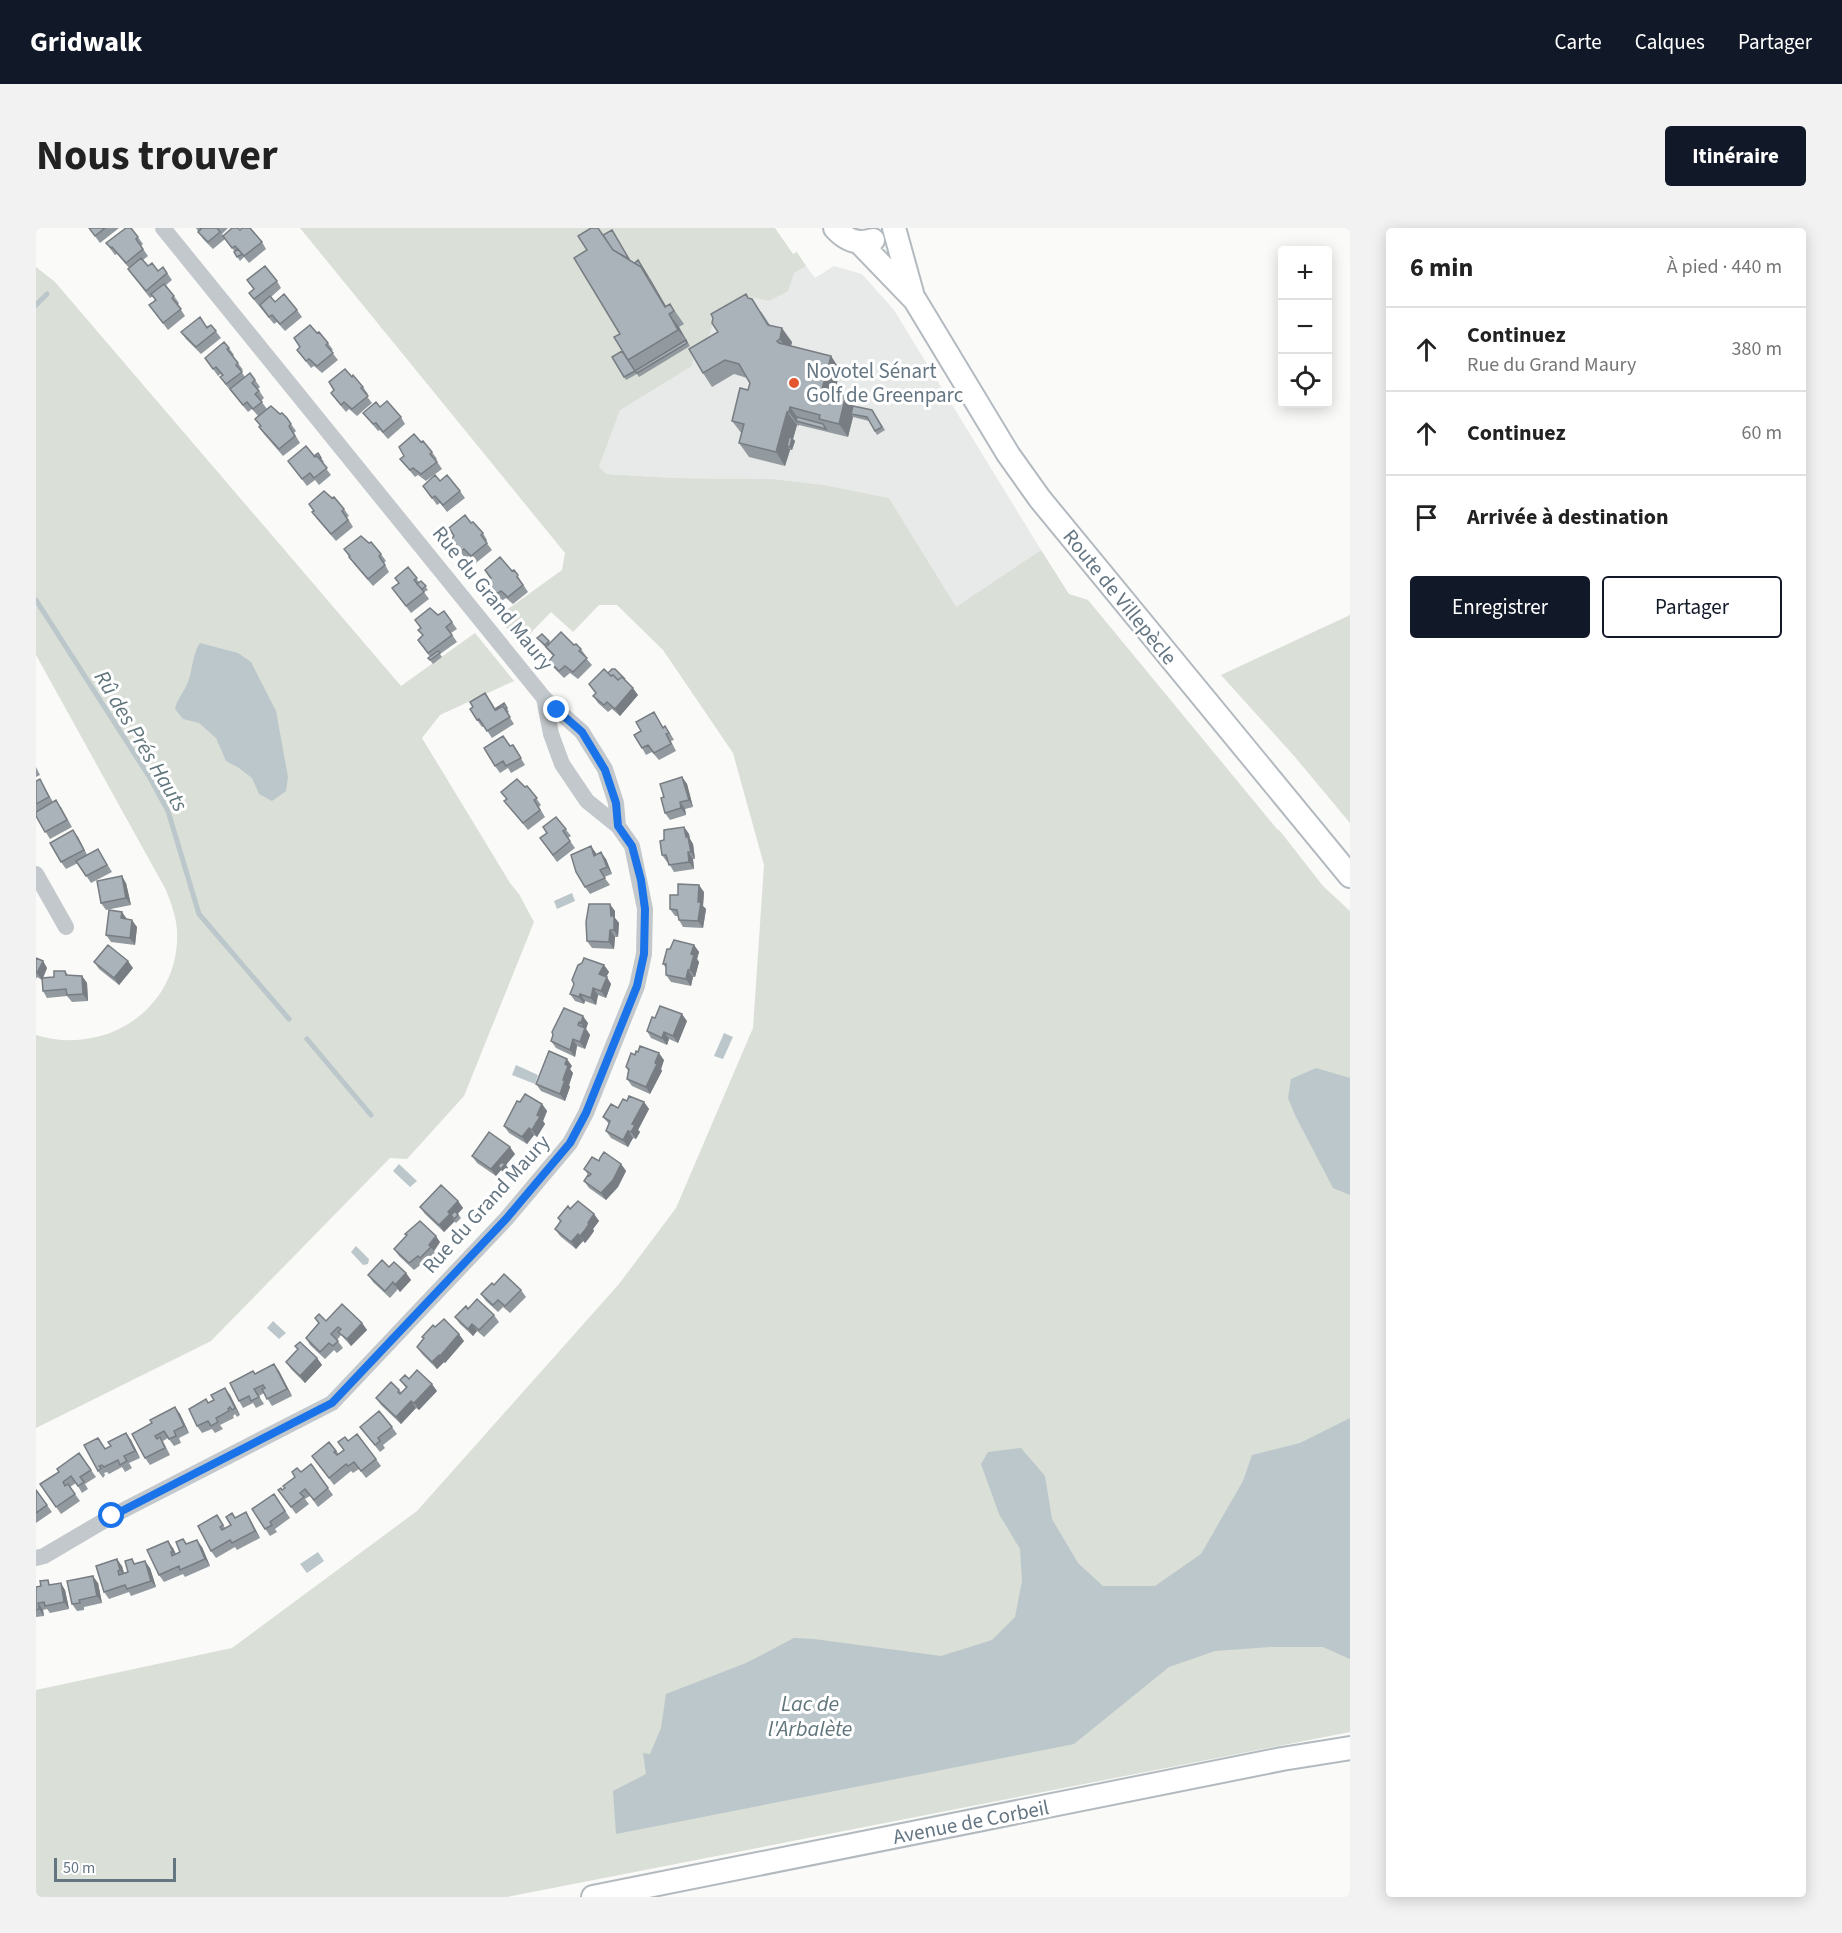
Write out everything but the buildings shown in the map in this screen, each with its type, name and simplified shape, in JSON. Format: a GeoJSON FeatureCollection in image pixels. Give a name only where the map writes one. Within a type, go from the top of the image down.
{"type":"FeatureCollection","features":[{"type":"Feature","properties":{"kind":"main road","name":"Route de Villepècle"},"geometry":{"type":"LineString","coordinates":[[835,228],[850,241],[860,243],[915,300],[1008,454],[1040,499],[1350,876]]}},
{"type":"Feature","properties":{"kind":"main road"},"geometry":{"type":"LineString","coordinates":[[860,243],[871,242],[880,237],[888,228]]}},
{"type":"Feature","properties":{"kind":"main road","name":"Route de Villepècle"},"geometry":{"type":"LineString","coordinates":[[894,228],[915,300]]}},
{"type":"Feature","properties":{"kind":"main road","name":"Avenue de Corbeil"},"geometry":{"type":"LineString","coordinates":[[593,1897],[1282,1759],[1350,1748]]}},
{"type":"Feature","properties":{"kind":"street","name":"Rue du Grand Maury"},"geometry":{"type":"LineString","coordinates":[[36,1558],[44,1556],[112,1516],[332,1403],[506,1219],[570,1143],[586,1113],[618,1037],[637,986],[644,954],[645,909],[641,880],[632,846],[618,826],[587,801],[562,764],[551,734],[544,698],[163,228]]}},
{"type":"Feature","properties":{"kind":"street"},"geometry":{"type":"LineString","coordinates":[[544,698],[582,732],[605,770],[616,803],[618,826]]}},
{"type":"Feature","properties":{"kind":"street"},"geometry":{"type":"LineString","coordinates":[[36,874],[66,927]]}},
{"type":"Feature","properties":{"kind":"shaded area"},"geometry":{"type":"Polygon","coordinates":[[[300,228],[775,228],[793,254],[797,252],[806,266],[794,273],[788,291],[769,301],[749,297],[714,319],[705,350],[694,357],[692,366],[620,410],[599,467],[607,474],[672,478],[773,479],[825,485],[889,498],[956,607],[1041,550],[1069,594],[1088,600],[1323,886],[1350,911],[1350,1732],[507,1897],[36,1897],[36,1690],[232,1648],[417,1511],[619,1284],[676,1208],[753,1028],[764,865],[733,753],[663,650],[617,605],[599,605],[573,632],[551,612],[520,644],[497,617],[562,570],[565,553],[300,228]]]}},
{"type":"Feature","properties":{"kind":"shaded area"},"geometry":{"type":"Polygon","coordinates":[[[806,266],[815,278],[834,266],[862,274],[894,310],[1041,550],[956,608],[889,498],[825,485],[773,479],[672,478],[607,474],[599,467],[620,409],[692,366],[694,357],[714,319],[749,297],[769,301],[794,273],[806,266]]]}},
{"type":"Feature","properties":{"kind":"shaded area"},"geometry":{"type":"Polygon","coordinates":[[[36,267],[55,282],[401,686],[475,633],[514,681],[440,715],[422,738],[534,922],[464,1096],[407,1159],[390,1158],[211,1341],[36,1428],[36,1035],[63,1040],[89,1039],[113,1032],[135,1020],[153,1003],[167,982],[175,958],[177,930],[166,890],[36,655],[36,267]]]}},
{"type":"Feature","properties":{"kind":"shaded area"},"geometry":{"type":"Polygon","coordinates":[[[1350,615],[1350,823],[1295,757],[1221,675],[1350,615]]]}},
{"type":"Feature","properties":{"kind":"water"},"geometry":{"type":"Polygon","coordinates":[[[200,643],[238,653],[251,662],[276,711],[288,777],[286,791],[272,801],[259,794],[252,778],[226,761],[216,738],[199,723],[183,719],[175,709],[188,682],[195,652],[200,643]]]}},
{"type":"Feature","properties":{"kind":"water"},"geometry":{"type":"Polygon","coordinates":[[[572,893],[575,901],[557,909],[554,901],[572,893]]]}},
{"type":"Feature","properties":{"kind":"water"},"geometry":{"type":"Polygon","coordinates":[[[724,1033],[733,1037],[723,1059],[714,1056],[724,1033]]]}},
{"type":"Feature","properties":{"kind":"water"},"geometry":{"type":"Polygon","coordinates":[[[516,1065],[538,1075],[535,1084],[512,1075],[516,1065]]]}},
{"type":"Feature","properties":{"kind":"water"},"geometry":{"type":"Polygon","coordinates":[[[1316,1068],[1350,1078],[1350,1195],[1333,1188],[1288,1098],[1291,1079],[1316,1068]]]}},
{"type":"Feature","properties":{"kind":"water"},"geometry":{"type":"Polygon","coordinates":[[[399,1164],[417,1181],[410,1187],[393,1171],[399,1164]]]}},
{"type":"Feature","properties":{"kind":"water"},"geometry":{"type":"Polygon","coordinates":[[[356,1246],[369,1259],[368,1264],[363,1265],[351,1252],[356,1246]]]}},
{"type":"Feature","properties":{"kind":"water"},"geometry":{"type":"Polygon","coordinates":[[[273,1321],[286,1333],[279,1339],[267,1328],[273,1321]]]}},
{"type":"Feature","properties":{"kind":"water","name":"Lac de l'Arbalète"},"geometry":{"type":"Polygon","coordinates":[[[1350,1418],[1350,1659],[1323,1647],[1270,1647],[1215,1651],[1169,1667],[1074,1744],[616,1834],[613,1791],[646,1774],[643,1753],[650,1754],[661,1728],[666,1694],[746,1663],[794,1638],[941,1656],[992,1640],[1015,1617],[1022,1581],[1020,1549],[999,1514],[981,1464],[988,1452],[1021,1448],[1045,1476],[1052,1519],[1078,1563],[1103,1586],[1155,1586],[1201,1554],[1243,1481],[1252,1455],[1300,1443],[1350,1418]]]}},
{"type":"Feature","properties":{"kind":"water"},"geometry":{"type":"Polygon","coordinates":[[[318,1552],[324,1561],[307,1573],[300,1564],[318,1552]]]}},
{"type":"Feature","properties":{"kind":"waterway"},"geometry":{"type":"LineString","coordinates":[[36,305],[47,294]]}},
{"type":"Feature","properties":{"kind":"waterway","name":"Rû des Prés Hauts"},"geometry":{"type":"LineString","coordinates":[[36,600],[150,778],[168,811],[199,914],[289,1019]]}},
{"type":"Feature","properties":{"kind":"waterway","name":"Rû des Prés Hauts"},"geometry":{"type":"LineString","coordinates":[[307,1039],[371,1115]]}},
{"type":"Feature","properties":{"kind":"place","name":"Novotel Sénart Golf de Greenparc"},"geometry":{"type":"Point","coordinates":[794,383]}},
{"type":"Feature","properties":{"kind":"route"},"geometry":{"type":"LineString","coordinates":[[112,1516],[332,1403],[525,1199],[570,1143],[586,1113],[637,986],[644,954],[645,909],[641,880],[632,846],[618,826],[616,803],[605,770],[582,732],[557,710]]}}]}
